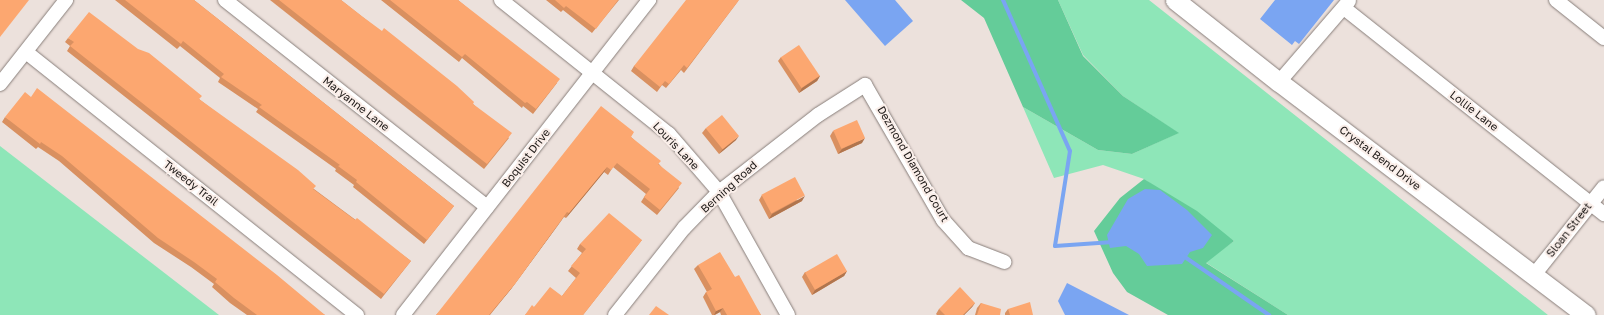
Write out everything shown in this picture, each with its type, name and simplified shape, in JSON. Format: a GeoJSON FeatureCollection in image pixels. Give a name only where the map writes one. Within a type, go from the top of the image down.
{"type":"FeatureCollection","features":[{"type":"Feature","properties":{"kind":"street"},"geometry":{"type":"LineString","coordinates":[[0,84],[66,0]]}},
{"type":"Feature","properties":{"kind":"street","name":"Maryanne Lane"},"geometry":{"type":"LineString","coordinates":[[225,0],[486,207]]}},
{"type":"Feature","properties":{"kind":"street","name":"Louris Lane"},"geometry":{"type":"LineString","coordinates":[[501,0],[594,72],[669,134],[720,192],[788,315]]}},
{"type":"Feature","properties":{"kind":"street","name":"Boquist Drive"},"geometry":{"type":"LineString","coordinates":[[404,315],[486,207],[594,72],[649,0]]}},
{"type":"Feature","properties":{"kind":"street","name":"Crystal Bend Drive"},"geometry":{"type":"LineString","coordinates":[[1175,0],[1279,82],[1534,274],[1586,315]]}},
{"type":"Feature","properties":{"kind":"street"},"geometry":{"type":"LineString","coordinates":[[1565,3],[1604,38]]}},
{"type":"Feature","properties":{"kind":"street"},"geometry":{"type":"LineString","coordinates":[[1279,82],[1347,4]]}},
{"type":"Feature","properties":{"kind":"street","name":"Lollie Lane"},"geometry":{"type":"LineString","coordinates":[[1347,4],[1604,214]]}},
{"type":"Feature","properties":{"kind":"street","name":"Tweedy Trail"},"geometry":{"type":"LineString","coordinates":[[26,52],[357,315]]}},
{"type":"Feature","properties":{"kind":"street","name":"Berning Road"},"geometry":{"type":"LineString","coordinates":[[615,315],[684,228],[720,192],[818,115],[866,86]]}},
{"type":"Feature","properties":{"kind":"street","name":"Dezmond Diamond Court"},"geometry":{"type":"LineString","coordinates":[[866,86],[943,220],[968,248],[1004,262]]}},
{"type":"Feature","properties":{"kind":"street","name":"Sloan Street"},"geometry":{"type":"LineString","coordinates":[[1534,274],[1604,187]]}},
{"type":"Feature","properties":{"kind":"green space"},"geometry":{"type":"Polygon","coordinates":[[[961,0],[1058,0],[1083,56],[1123,96],[1179,133],[1132,154],[1098,150],[1023,107],[984,18],[961,0]]]}},
{"type":"Feature","properties":{"kind":"green space"},"geometry":{"type":"Polygon","coordinates":[[[1058,0],[1149,0],[1548,315],[1288,315],[1205,262],[1234,241],[1144,179],[1103,165],[1054,178],[1023,107],[1098,150],[1132,154],[1178,133],[1123,96],[1083,55],[1058,0]]]}},
{"type":"Feature","properties":{"kind":"green space"},"geometry":{"type":"Polygon","coordinates":[[[0,146],[219,315],[0,315],[0,146]]]}},
{"type":"Feature","properties":{"kind":"green space"},"geometry":{"type":"Polygon","coordinates":[[[1144,179],[1197,211],[1234,241],[1206,263],[1288,315],[1168,315],[1127,292],[1113,273],[1094,231],[1120,198],[1144,179]]]}},
{"type":"Feature","properties":{"kind":"water"},"geometry":{"type":"Polygon","coordinates":[[[845,0],[895,0],[913,21],[885,46],[845,0]]]}},
{"type":"Feature","properties":{"kind":"water"},"geometry":{"type":"Polygon","coordinates":[[[1275,0],[1334,0],[1299,44],[1295,41],[1292,45],[1260,19],[1275,0]]]}},
{"type":"Feature","properties":{"kind":"water"},"geometry":{"type":"Polygon","coordinates":[[[1145,189],[1160,190],[1187,210],[1212,235],[1203,248],[1190,252],[1182,264],[1147,266],[1139,254],[1126,246],[1110,248],[1107,235],[1128,199],[1145,189]]]}},
{"type":"Feature","properties":{"kind":"water"},"geometry":{"type":"Polygon","coordinates":[[[1067,283],[1129,315],[1065,315],[1058,301],[1067,283]]]}},
{"type":"Feature","properties":{"kind":"building"},"geometry":{"type":"Polygon","coordinates":[[[0,0],[29,0],[0,37],[0,0]]]}},
{"type":"Feature","properties":{"kind":"building"},"geometry":{"type":"Polygon","coordinates":[[[125,0],[194,0],[454,206],[427,240],[356,182],[357,180],[338,166],[340,165],[259,107],[262,105],[221,77],[224,74],[183,41],[181,44],[125,0]]]}},
{"type":"Feature","properties":{"kind":"building"},"geometry":{"type":"Polygon","coordinates":[[[279,0],[341,0],[382,31],[384,28],[457,86],[474,102],[473,104],[512,133],[487,164],[279,0]]]}},
{"type":"Feature","properties":{"kind":"building"},"geometry":{"type":"Polygon","coordinates":[[[390,0],[458,0],[560,79],[536,109],[527,102],[525,103],[465,54],[462,57],[390,0]]]}},
{"type":"Feature","properties":{"kind":"building"},"geometry":{"type":"Polygon","coordinates":[[[555,0],[618,0],[596,29],[566,6],[564,8],[555,0]]]}},
{"type":"Feature","properties":{"kind":"building"},"geometry":{"type":"Polygon","coordinates":[[[686,0],[739,0],[687,68],[684,65],[669,84],[665,81],[660,87],[634,66],[686,0]]]}},
{"type":"Feature","properties":{"kind":"building"},"geometry":{"type":"Polygon","coordinates":[[[89,12],[138,49],[149,53],[202,96],[199,99],[298,170],[316,186],[313,189],[355,220],[357,218],[411,261],[384,294],[70,46],[74,42],[68,38],[89,12]]]}},
{"type":"Feature","properties":{"kind":"building"},"geometry":{"type":"Polygon","coordinates":[[[799,45],[820,76],[801,88],[781,57],[799,45]]]}},
{"type":"Feature","properties":{"kind":"building"},"geometry":{"type":"Polygon","coordinates":[[[37,88],[277,275],[325,315],[257,315],[215,282],[217,279],[158,238],[62,156],[41,142],[40,144],[5,117],[25,92],[31,97],[37,88]]]}},
{"type":"Feature","properties":{"kind":"building"},"geometry":{"type":"Polygon","coordinates":[[[601,106],[634,132],[631,137],[661,161],[658,164],[682,183],[660,210],[644,197],[650,189],[617,163],[611,170],[607,167],[569,213],[567,212],[515,284],[489,315],[436,315],[601,106]]]}},
{"type":"Feature","properties":{"kind":"building"},"geometry":{"type":"Polygon","coordinates":[[[722,115],[739,136],[723,149],[706,128],[722,115]]]}},
{"type":"Feature","properties":{"kind":"building"},"geometry":{"type":"Polygon","coordinates":[[[857,120],[865,138],[841,149],[833,131],[857,120]]]}},
{"type":"Feature","properties":{"kind":"building"},"geometry":{"type":"Polygon","coordinates":[[[795,177],[805,196],[771,213],[761,195],[795,177]]]}},
{"type":"Feature","properties":{"kind":"building"},"geometry":{"type":"Polygon","coordinates":[[[609,213],[642,240],[583,315],[525,315],[532,305],[534,307],[550,287],[562,296],[580,273],[571,266],[586,249],[580,244],[609,213]]]}},
{"type":"Feature","properties":{"kind":"building"},"geometry":{"type":"Polygon","coordinates":[[[720,252],[735,277],[739,275],[761,315],[727,315],[723,308],[716,311],[706,292],[712,289],[698,265],[720,252]]]}},
{"type":"Feature","properties":{"kind":"building"},"geometry":{"type":"Polygon","coordinates":[[[837,254],[847,271],[815,290],[805,272],[837,254]]]}},
{"type":"Feature","properties":{"kind":"building"},"geometry":{"type":"Polygon","coordinates":[[[960,287],[975,303],[963,315],[945,315],[939,309],[960,287]]]}},
{"type":"Feature","properties":{"kind":"building"},"geometry":{"type":"Polygon","coordinates":[[[1030,302],[1033,315],[1010,315],[1008,309],[1030,302]]]}},
{"type":"Feature","properties":{"kind":"building"},"geometry":{"type":"Polygon","coordinates":[[[981,303],[1001,309],[1000,315],[977,315],[981,303]]]}},
{"type":"Feature","properties":{"kind":"building"},"geometry":{"type":"Polygon","coordinates":[[[656,306],[669,315],[649,315],[656,306]]]}},
{"type":"Feature","properties":{"kind":"waterway"},"geometry":{"type":"LineString","coordinates":[[1003,0],[1070,151],[1055,246],[1113,242]]}},
{"type":"Feature","properties":{"kind":"waterway"},"geometry":{"type":"LineString","coordinates":[[1182,255],[1269,315]]}}]}
